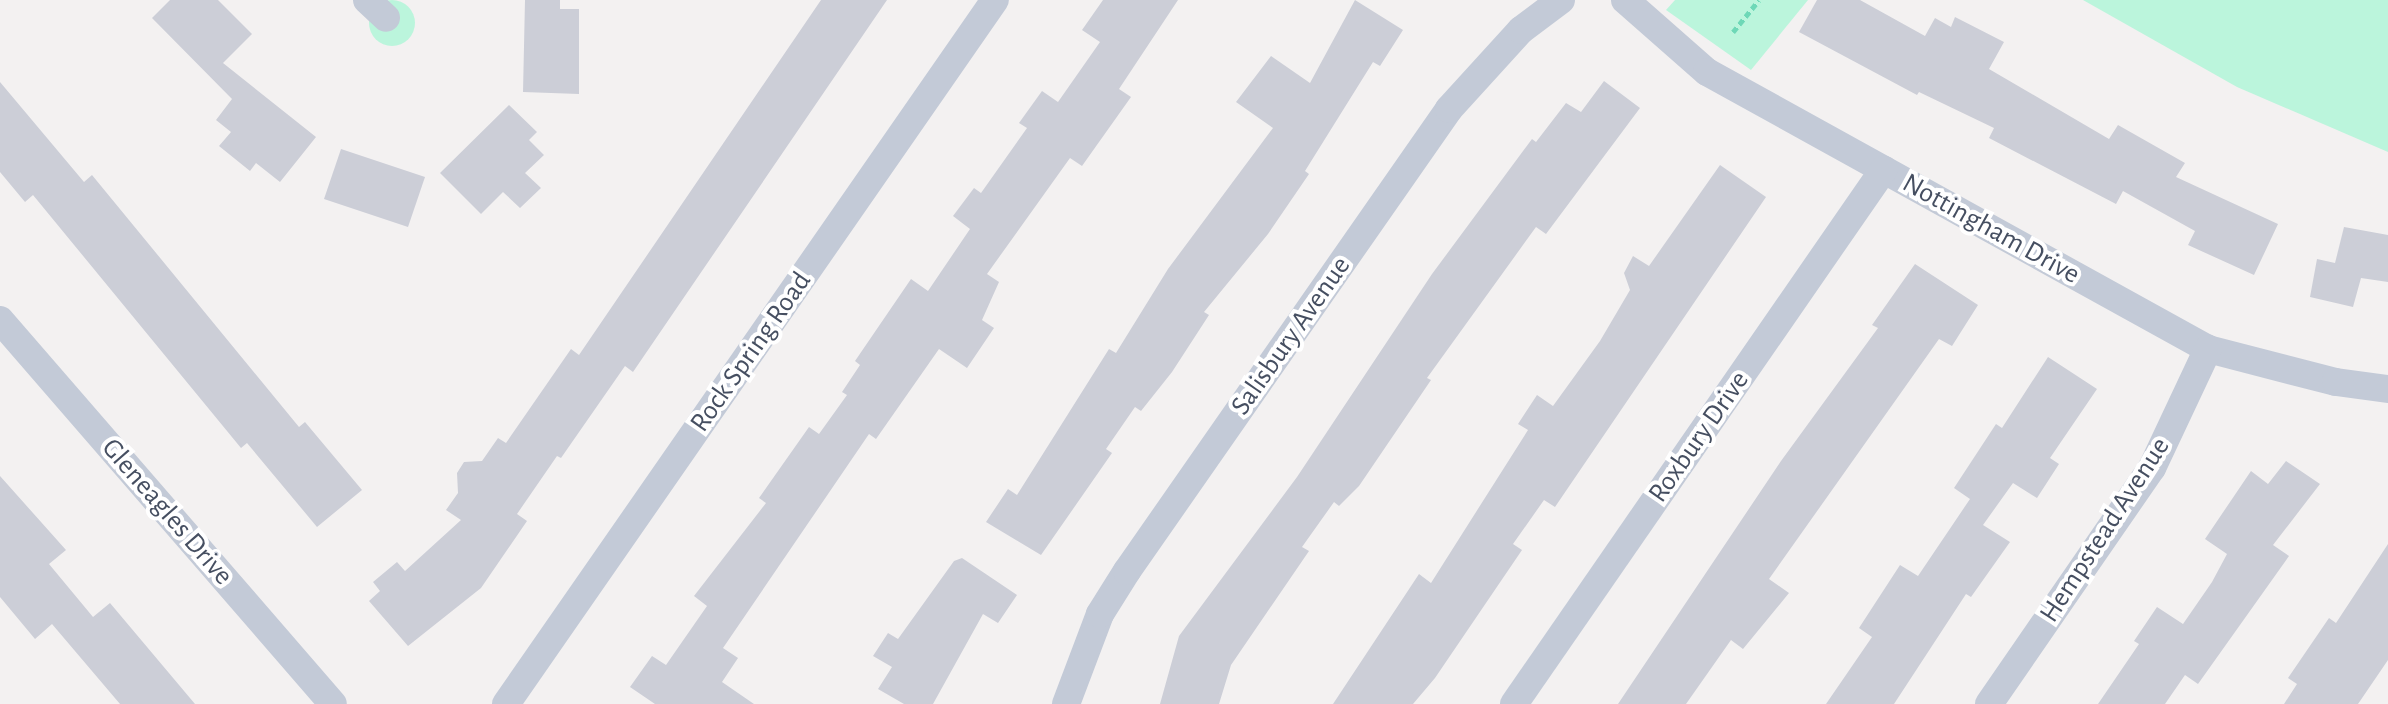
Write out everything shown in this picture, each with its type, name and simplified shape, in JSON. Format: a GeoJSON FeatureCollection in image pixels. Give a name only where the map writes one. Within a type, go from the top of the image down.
{"type":"FeatureCollection","features":[{"type":"Feature","properties":{"kind":"street","name":"Rock Spring Road"},"geometry":{"type":"LineString","coordinates":[[506,704],[995,0]]}},
{"type":"Feature","properties":{"kind":"street","name":"Salisbury Avenue"},"geometry":{"type":"LineString","coordinates":[[1066,704],[1100,614],[1127,571],[1440,122],[1503,49],[1561,0]]}},
{"type":"Feature","properties":{"kind":"street","name":"Nottingham Drive"},"geometry":{"type":"LineString","coordinates":[[1625,0],[1707,72],[2208,349],[2336,382],[2388,389]]}},
{"type":"Feature","properties":{"kind":"street","name":"Roxbury Drive"},"geometry":{"type":"LineString","coordinates":[[1514,704],[1884,169]]}},
{"type":"Feature","properties":{"kind":"street","name":"Gleneagles Drive"},"geometry":{"type":"LineString","coordinates":[[0,320],[333,704]]}},
{"type":"Feature","properties":{"kind":"street","name":"Hempstead Avenue"},"geometry":{"type":"LineString","coordinates":[[1989,704],[2152,468],[2208,349]]}},
{"type":"Feature","properties":{"kind":"path"},"geometry":{"type":"LineString","coordinates":[[1733,32],[1759,0]]}},
{"type":"Feature","properties":{"kind":"green space"},"geometry":{"type":"Polygon","coordinates":[[[392,0],[408,7],[415,23],[408,39],[392,46],[376,39],[369,23],[376,7],[392,0]]]}},
{"type":"Feature","properties":{"kind":"green space"},"geometry":{"type":"Polygon","coordinates":[[[1675,0],[1808,0],[1751,70],[1666,10],[1675,0]]]}},
{"type":"Feature","properties":{"kind":"green space"},"geometry":{"type":"Polygon","coordinates":[[[2083,0],[2388,0],[2388,152],[2237,87],[2083,0]]]}},
{"type":"Feature","properties":{"kind":"building"},"geometry":{"type":"Polygon","coordinates":[[[170,0],[218,0],[252,34],[223,63],[316,137],[280,182],[256,163],[250,171],[219,146],[231,132],[216,120],[232,99],[152,18],[170,0]]]}},
{"type":"Feature","properties":{"kind":"building"},"geometry":{"type":"Polygon","coordinates":[[[525,0],[560,0],[560,9],[579,9],[579,94],[523,92],[525,0]]]}},
{"type":"Feature","properties":{"kind":"building"},"geometry":{"type":"Polygon","coordinates":[[[821,0],[887,0],[633,372],[625,366],[561,458],[557,456],[517,514],[527,521],[481,588],[408,646],[369,601],[380,591],[373,582],[397,562],[405,571],[461,520],[446,510],[458,493],[457,473],[464,462],[482,461],[498,438],[506,443],[571,349],[579,355],[821,0]]]}},
{"type":"Feature","properties":{"kind":"building"},"geometry":{"type":"Polygon","coordinates":[[[1103,0],[1178,0],[1119,89],[1131,97],[1082,166],[1070,158],[987,274],[999,282],[982,320],[994,328],[967,368],[939,349],[876,439],[869,434],[723,648],[738,658],[722,682],[754,704],[655,704],[630,687],[652,656],[666,665],[707,606],[694,596],[766,503],[759,498],[809,427],[819,434],[847,395],[842,392],[860,365],[855,361],[911,279],[928,291],[970,229],[953,216],[974,188],[981,193],[1027,128],[1019,123],[1042,91],[1058,102],[1100,42],[1082,30],[1103,0]]]}},
{"type":"Feature","properties":{"kind":"building"},"geometry":{"type":"Polygon","coordinates":[[[1355,0],[1403,30],[1380,66],[1373,62],[1305,171],[1309,174],[1268,234],[1204,312],[1209,315],[1172,372],[1141,411],[1135,407],[1106,449],[1112,453],[1041,555],[986,522],[1008,489],[1017,495],[1109,349],[1116,353],[1168,269],[1273,128],[1236,102],[1271,56],[1310,83],[1355,0]]]}},
{"type":"Feature","properties":{"kind":"building"},"geometry":{"type":"Polygon","coordinates":[[[1817,0],[1860,0],[1925,36],[1935,18],[1951,27],[1955,17],[2004,42],[1989,69],[2109,139],[2118,125],[2185,163],[2176,177],[2278,224],[2254,275],[2188,245],[2195,231],[2123,191],[2116,204],[1989,138],[1994,128],[1919,92],[1917,95],[1799,32],[1817,0]]]}},
{"type":"Feature","properties":{"kind":"building"},"geometry":{"type":"Polygon","coordinates":[[[1604,81],[1640,108],[1546,234],[1536,227],[1427,378],[1431,380],[1359,486],[1339,506],[1334,502],[1302,547],[1309,551],[1231,665],[1219,704],[1160,704],[1179,636],[1297,477],[1432,274],[1532,139],[1536,142],[1566,103],[1581,112],[1604,81]]]}},
{"type":"Feature","properties":{"kind":"building"},"geometry":{"type":"Polygon","coordinates":[[[0,82],[84,182],[92,175],[299,427],[305,422],[362,490],[317,527],[247,443],[241,448],[33,195],[25,202],[0,172],[0,82]]]}},
{"type":"Feature","properties":{"kind":"building"},"geometry":{"type":"Polygon","coordinates":[[[509,105],[537,132],[529,140],[544,155],[525,173],[541,188],[520,208],[503,192],[481,214],[440,173],[509,105]]]}},
{"type":"Feature","properties":{"kind":"building"},"geometry":{"type":"Polygon","coordinates":[[[341,149],[425,177],[408,227],[324,199],[341,149]]]}},
{"type":"Feature","properties":{"kind":"building"},"geometry":{"type":"Polygon","coordinates":[[[1720,165],[1766,197],[1555,507],[1544,500],[1513,544],[1522,550],[1435,678],[1413,704],[1333,704],[1419,574],[1431,583],[1528,430],[1518,424],[1537,395],[1553,406],[1600,341],[1630,290],[1624,273],[1633,256],[1649,266],[1720,165]]]}},
{"type":"Feature","properties":{"kind":"building"},"geometry":{"type":"Polygon","coordinates":[[[2344,227],[2388,235],[2388,282],[2361,278],[2353,307],[2310,297],[2317,259],[2335,263],[2344,227]]]}},
{"type":"Feature","properties":{"kind":"building"},"geometry":{"type":"Polygon","coordinates":[[[1915,264],[1978,305],[1952,346],[1939,339],[1769,579],[1789,593],[1743,649],[1731,640],[1686,704],[1618,704],[1781,461],[1878,328],[1872,325],[1915,264]]]}},
{"type":"Feature","properties":{"kind":"building"},"geometry":{"type":"Polygon","coordinates":[[[2048,357],[2097,389],[2050,458],[2059,464],[2037,498],[2013,483],[1983,525],[2010,542],[1971,597],[1966,594],[1894,704],[1826,704],[1872,637],[1859,628],[1900,565],[1918,576],[1970,499],[1954,488],[1996,424],[2002,428],[2048,357]]]}},
{"type":"Feature","properties":{"kind":"building"},"geometry":{"type":"Polygon","coordinates":[[[2286,461],[2320,484],[2273,545],[2289,556],[2198,684],[2185,675],[2165,704],[2098,704],[2139,644],[2134,641],[2157,607],[2183,624],[2212,582],[2227,554],[2205,539],[2251,471],[2268,484],[2286,461]]]}},
{"type":"Feature","properties":{"kind":"building"},"geometry":{"type":"Polygon","coordinates":[[[0,476],[66,550],[49,564],[93,617],[110,603],[195,704],[120,704],[52,624],[35,639],[0,597],[0,476]]]}},
{"type":"Feature","properties":{"kind":"building"},"geometry":{"type":"Polygon","coordinates":[[[2388,544],[2388,660],[2358,704],[2284,704],[2297,684],[2288,678],[2329,618],[2336,623],[2388,544]]]}},
{"type":"Feature","properties":{"kind":"building"},"geometry":{"type":"Polygon","coordinates":[[[962,558],[1017,595],[998,623],[983,614],[933,704],[904,704],[878,689],[892,667],[873,656],[888,633],[898,639],[954,561],[962,558]]]}}]}
